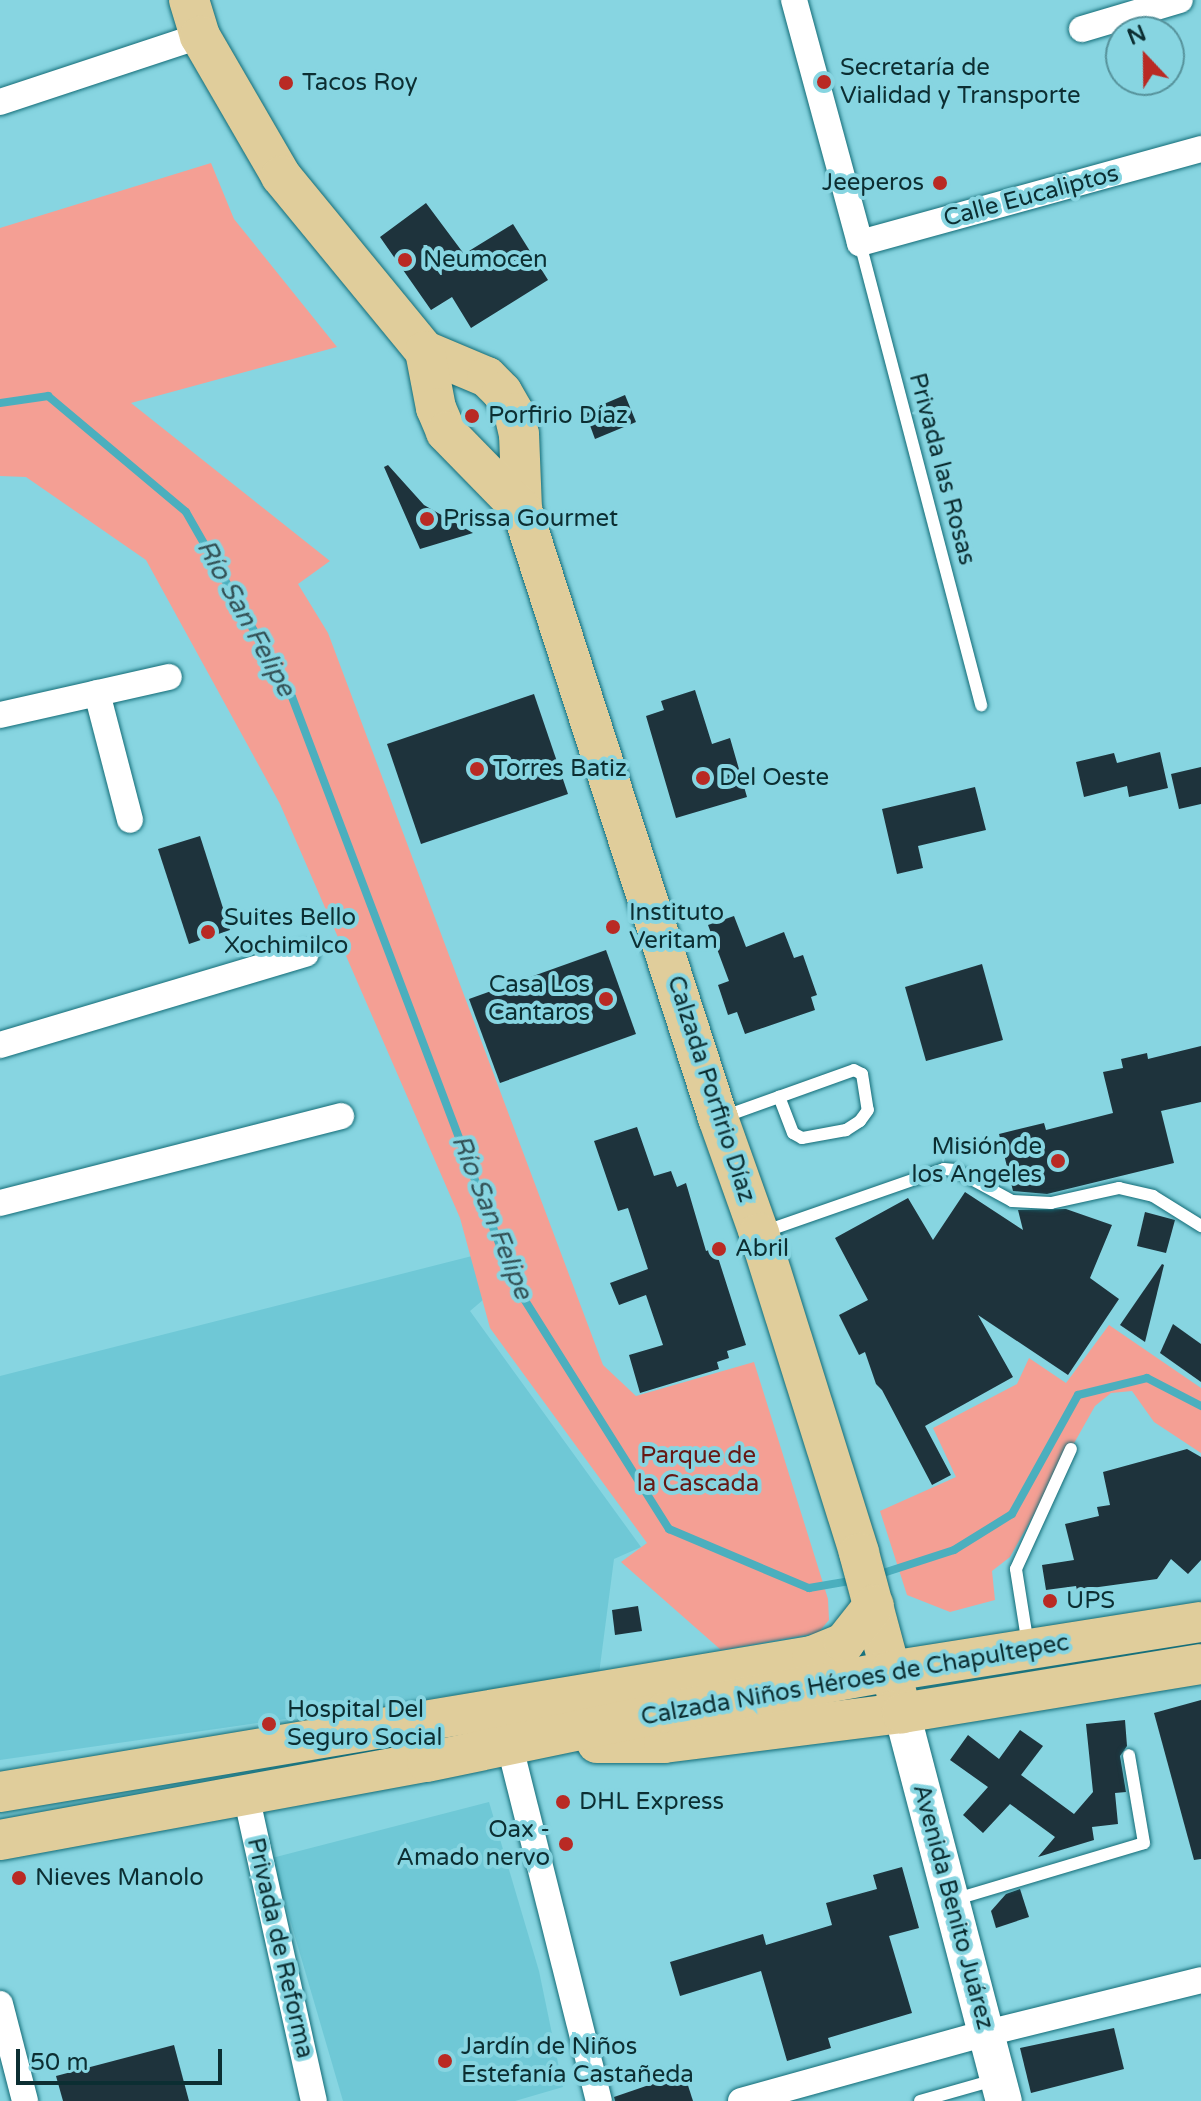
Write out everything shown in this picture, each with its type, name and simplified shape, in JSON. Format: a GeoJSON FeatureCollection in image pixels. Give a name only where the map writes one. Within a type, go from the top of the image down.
{"type":"FeatureCollection","features":[{"type":"Feature","properties":{"kind":"main road","name":"Calzada Porfirio Díaz"},"geometry":{"type":"LineString","coordinates":[[194,18],[281,176],[425,351],[487,377],[502,392],[514,413],[519,434],[522,510],[718,1118],[759,1233],[859,1553],[902,1713]]}},
{"type":"Feature","properties":{"kind":"main road","name":"Calzada Porfirio Díaz"},"geometry":{"type":"LineString","coordinates":[[425,351],[436,408],[446,432],[522,510]]}},
{"type":"Feature","properties":{"kind":"main road"},"geometry":{"type":"LineString","coordinates":[[0,1792],[812,1656],[844,1643],[874,1605]]}},
{"type":"Feature","properties":{"kind":"main road","name":"Calzada Niños Héroes de Chapultepec"},"geometry":{"type":"LineString","coordinates":[[0,1840],[427,1762],[509,1743],[891,1671],[1201,1622]]}},
{"type":"Feature","properties":{"kind":"main road","name":"Calzada Niños Héroes de Chapultepec"},"geometry":{"type":"LineString","coordinates":[[446,1717],[509,1743],[664,1743],[902,1713],[1201,1664]]}},
{"type":"Feature","properties":{"kind":"main road","name":"Avenida Benito Juárez"},"geometry":{"type":"LineString","coordinates":[[902,1713],[1001,2090]]}},
{"type":"Feature","properties":{"kind":"street"},"geometry":{"type":"LineString","coordinates":[[794,0],[860,243]]}},
{"type":"Feature","properties":{"kind":"street"},"geometry":{"type":"LineString","coordinates":[[1082,29],[1180,0]]}},
{"type":"Feature","properties":{"kind":"street"},"geometry":{"type":"LineString","coordinates":[[0,102],[194,18]]}},
{"type":"Feature","properties":{"kind":"street","name":"Calle Eucaliptos"},"geometry":{"type":"LineString","coordinates":[[860,243],[1201,149]]}},
{"type":"Feature","properties":{"kind":"street"},"geometry":{"type":"LineString","coordinates":[[0,715],[169,677]]}},
{"type":"Feature","properties":{"kind":"street"},"geometry":{"type":"LineString","coordinates":[[97,693],[130,820]]}},
{"type":"Feature","properties":{"kind":"street"},"geometry":{"type":"LineString","coordinates":[[0,1045],[306,954]]}},
{"type":"Feature","properties":{"kind":"street"},"geometry":{"type":"LineString","coordinates":[[0,1203],[341,1116]]}},
{"type":"Feature","properties":{"kind":"street"},"geometry":{"type":"LineString","coordinates":[[509,1743],[599,2101]]}},
{"type":"Feature","properties":{"kind":"street","name":"Privada de Reforma"},"geometry":{"type":"LineString","coordinates":[[246,1795],[314,2101]]}},
{"type":"Feature","properties":{"kind":"street"},"geometry":{"type":"LineString","coordinates":[[741,2101],[987,2033],[1201,1980]]}},
{"type":"Feature","properties":{"kind":"street"},"geometry":{"type":"LineString","coordinates":[[0,2004],[25,2101]]}},
{"type":"Feature","properties":{"kind":"lane","name":"Privada las Rosas"},"geometry":{"type":"LineString","coordinates":[[860,243],[981,705]]}},
{"type":"Feature","properties":{"kind":"lane"},"geometry":{"type":"LineString","coordinates":[[718,1118],[854,1070],[862,1074],[868,1110],[860,1121],[846,1130],[802,1138],[793,1133],[779,1097]]}},
{"type":"Feature","properties":{"kind":"lane"},"geometry":{"type":"LineString","coordinates":[[759,1233],[944,1169],[955,1170],[1012,1201],[1051,1203],[1119,1188],[1153,1196],[1201,1226]]}},
{"type":"Feature","properties":{"kind":"lane"},"geometry":{"type":"LineString","coordinates":[[1028,1649],[1016,1569],[1071,1449]]}},
{"type":"Feature","properties":{"kind":"lane"},"geometry":{"type":"LineString","coordinates":[[952,1901],[1144,1843],[1129,1755]]}},
{"type":"Feature","properties":{"kind":"lane"},"geometry":{"type":"LineString","coordinates":[[920,2101],[1001,2090]]}},
{"type":"Feature","properties":{"kind":"shaded area"},"geometry":{"type":"Polygon","coordinates":[[[476,1255],[490,1294],[470,1311],[641,1547],[614,1559],[599,1674],[0,1760],[0,1376],[476,1255]]]}},
{"type":"Feature","properties":{"kind":"shaded area"},"geometry":{"type":"Polygon","coordinates":[[[489,1802],[539,1971],[563,2087],[515,2101],[343,2101],[272,1858],[489,1802]]]}},
{"type":"Feature","properties":{"kind":"green space","name":"Parque de la Cascada"},"geometry":{"type":"Polygon","coordinates":[[[211,163],[234,219],[337,347],[131,403],[330,561],[298,584],[328,633],[603,1365],[636,1396],[754,1362],[828,1599],[829,1620],[818,1633],[721,1650],[621,1562],[647,1543],[490,1328],[460,1218],[280,804],[146,560],[26,477],[0,476],[0,228],[211,163]]]}},
{"type":"Feature","properties":{"kind":"green space"},"geometry":{"type":"Polygon","coordinates":[[[1109,1325],[1201,1388],[1201,1453],[1154,1422],[1132,1391],[1111,1393],[1095,1406],[1010,1557],[992,1571],[995,1600],[950,1612],[907,1595],[880,1511],[956,1477],[933,1428],[1017,1384],[1029,1358],[1066,1383],[1109,1325]]]}},
{"type":"Feature","properties":{"kind":"building"},"geometry":{"type":"Polygon","coordinates":[[[426,203],[464,254],[513,224],[548,280],[471,328],[452,297],[431,310],[380,237],[426,203]]]}},
{"type":"Feature","properties":{"kind":"building"},"geometry":{"type":"Polygon","coordinates":[[[625,395],[636,422],[595,439],[585,412],[625,395]]]}},
{"type":"Feature","properties":{"kind":"building","name":"Prissa Gourmet"},"geometry":{"type":"Polygon","coordinates":[[[388,465],[424,505],[473,533],[420,549],[384,467],[388,465]]]}},
{"type":"Feature","properties":{"kind":"building","name":"Del Oeste"},"geometry":{"type":"Polygon","coordinates":[[[695,690],[712,744],[730,738],[747,797],[676,818],[646,716],[664,710],[661,701],[695,690]]]}},
{"type":"Feature","properties":{"kind":"building","name":"Torres Batiz"},"geometry":{"type":"Polygon","coordinates":[[[534,694],[568,794],[421,844],[387,744],[534,694]]]}},
{"type":"Feature","properties":{"kind":"building"},"geometry":{"type":"Polygon","coordinates":[[[1160,752],[1168,788],[1129,797],[1127,786],[1084,797],[1076,762],[1114,753],[1117,763],[1160,752]]]}},
{"type":"Feature","properties":{"kind":"building"},"geometry":{"type":"Polygon","coordinates":[[[1201,767],[1201,804],[1179,809],[1171,774],[1201,767]]]}},
{"type":"Feature","properties":{"kind":"building"},"geometry":{"type":"Polygon","coordinates":[[[975,787],[986,830],[918,846],[923,868],[897,874],[882,809],[975,787]]]}},
{"type":"Feature","properties":{"kind":"building"},"geometry":{"type":"Polygon","coordinates":[[[200,836],[230,930],[189,944],[158,849],[200,836]]]}},
{"type":"Feature","properties":{"kind":"building"},"geometry":{"type":"Polygon","coordinates":[[[734,916],[746,947],[784,932],[794,958],[803,955],[817,995],[811,997],[815,1010],[745,1034],[737,1012],[728,1015],[718,985],[729,981],[708,925],[734,916]]]}},
{"type":"Feature","properties":{"kind":"building"},"geometry":{"type":"Polygon","coordinates":[[[606,950],[636,1034],[500,1083],[469,999],[606,950]]]}},
{"type":"Feature","properties":{"kind":"building"},"geometry":{"type":"Polygon","coordinates":[[[982,964],[1003,1040],[926,1061],[905,987],[982,964]]]}},
{"type":"Feature","properties":{"kind":"building"},"geometry":{"type":"Polygon","coordinates":[[[1201,1046],[1201,1102],[1161,1111],[1174,1163],[1047,1194],[1013,1191],[999,1134],[1044,1123],[1046,1130],[1113,1113],[1103,1072],[1123,1068],[1121,1059],[1147,1053],[1148,1059],[1201,1046]]]}},
{"type":"Feature","properties":{"kind":"building"},"geometry":{"type":"Polygon","coordinates":[[[637,1127],[654,1176],[671,1171],[677,1187],[686,1183],[706,1251],[715,1248],[746,1345],[727,1351],[729,1358],[717,1362],[719,1369],[640,1393],[629,1355],[663,1345],[646,1295],[619,1305],[610,1283],[648,1269],[628,1208],[618,1211],[594,1141],[637,1127]]]}},
{"type":"Feature","properties":{"kind":"building"},"geometry":{"type":"Polygon","coordinates":[[[965,1192],[1023,1230],[1018,1210],[1066,1209],[1112,1225],[1090,1278],[1119,1299],[1068,1375],[978,1315],[1013,1377],[925,1426],[951,1475],[932,1485],[876,1384],[865,1352],[859,1355],[839,1315],[868,1300],[835,1238],[908,1198],[933,1240],[965,1192]]]}},
{"type":"Feature","properties":{"kind":"building"},"geometry":{"type":"Polygon","coordinates":[[[1145,1212],[1175,1220],[1166,1253],[1137,1246],[1145,1212]]]}},
{"type":"Feature","properties":{"kind":"building"},"geometry":{"type":"Polygon","coordinates":[[[1164,1265],[1145,1342],[1120,1325],[1164,1265]]]}},
{"type":"Feature","properties":{"kind":"building"},"geometry":{"type":"Polygon","coordinates":[[[1173,1324],[1201,1344],[1201,1382],[1160,1353],[1173,1324]]]}},
{"type":"Feature","properties":{"kind":"building"},"geometry":{"type":"Polygon","coordinates":[[[1187,1449],[1201,1457],[1201,1560],[1188,1574],[1171,1559],[1157,1579],[1077,1590],[1076,1586],[1046,1590],[1042,1565],[1074,1560],[1065,1524],[1099,1516],[1097,1507],[1110,1505],[1103,1472],[1187,1449]]]}},
{"type":"Feature","properties":{"kind":"building"},"geometry":{"type":"Polygon","coordinates":[[[638,1606],[642,1631],[615,1635],[612,1610],[638,1606]]]}},
{"type":"Feature","properties":{"kind":"building"},"geometry":{"type":"Polygon","coordinates":[[[1201,1700],[1201,1859],[1194,1860],[1154,1713],[1201,1700]]]}},
{"type":"Feature","properties":{"kind":"building"},"geometry":{"type":"Polygon","coordinates":[[[1125,1720],[1127,1746],[1120,1756],[1126,1792],[1115,1793],[1118,1824],[1092,1827],[1094,1840],[1038,1857],[1055,1837],[1010,1804],[983,1833],[963,1815],[988,1787],[950,1760],[968,1735],[999,1759],[1020,1730],[1043,1746],[1021,1775],[1074,1814],[1093,1792],[1086,1724],[1125,1720]]]}},
{"type":"Feature","properties":{"kind":"building"},"geometry":{"type":"Polygon","coordinates":[[[902,1867],[919,1928],[889,1936],[912,2013],[828,2038],[831,2048],[787,2061],[761,1971],[680,1996],[670,1962],[763,1934],[766,1945],[832,1925],[826,1903],[877,1889],[873,1875],[902,1867]]]}},
{"type":"Feature","properties":{"kind":"building"},"geometry":{"type":"Polygon","coordinates":[[[1020,1889],[1029,1917],[996,1928],[991,1911],[1006,1894],[1020,1889]]]}},
{"type":"Feature","properties":{"kind":"building"},"geometry":{"type":"Polygon","coordinates":[[[1114,2028],[1124,2069],[1031,2093],[1020,2048],[1114,2028]]]}},
{"type":"Feature","properties":{"kind":"building"},"geometry":{"type":"Polygon","coordinates":[[[174,2045],[189,2101],[63,2101],[56,2076],[174,2045]]]}},
{"type":"Feature","properties":{"kind":"building"},"geometry":{"type":"Polygon","coordinates":[[[684,2073],[693,2101],[615,2101],[614,2097],[684,2073]]]}},
{"type":"Feature","properties":{"kind":"waterway","name":"Río San Felipe"},"geometry":{"type":"LineString","coordinates":[[0,403],[48,396],[186,512],[292,697],[514,1283],[669,1529],[809,1588],[856,1580]]}},
{"type":"Feature","properties":{"kind":"waterway","name":"Río San Felipe"},"geometry":{"type":"LineString","coordinates":[[877,1575],[954,1550],[1012,1514],[1078,1395],[1147,1378],[1201,1406]]}},
{"type":"Feature","properties":{"kind":"place","name":"Secretaría de Vialidad y Transporte"},"geometry":{"type":"Point","coordinates":[824,82]}},
{"type":"Feature","properties":{"kind":"place","name":"Tacos Roy"},"geometry":{"type":"Point","coordinates":[286,83]}},
{"type":"Feature","properties":{"kind":"place","name":"Jeeperos"},"geometry":{"type":"Point","coordinates":[940,183]}},
{"type":"Feature","properties":{"kind":"place","name":"Neumocen"},"geometry":{"type":"Point","coordinates":[405,260]}},
{"type":"Feature","properties":{"kind":"place","name":"Porfirio Díaz"},"geometry":{"type":"Point","coordinates":[472,416]}},
{"type":"Feature","properties":{"kind":"place","name":"Prissa Gourmet"},"geometry":{"type":"Point","coordinates":[427,519]}},
{"type":"Feature","properties":{"kind":"place","name":"Torres Batiz"},"geometry":{"type":"Point","coordinates":[477,769]}},
{"type":"Feature","properties":{"kind":"place","name":"Del Oeste"},"geometry":{"type":"Point","coordinates":[703,778]}},
{"type":"Feature","properties":{"kind":"place","name":"Instituto Veritam"},"geometry":{"type":"Point","coordinates":[613,927]}},
{"type":"Feature","properties":{"kind":"place","name":"Suites Bello Xochimilco"},"geometry":{"type":"Point","coordinates":[208,932]}},
{"type":"Feature","properties":{"kind":"place","name":"Casa Los Cantaros"},"geometry":{"type":"Point","coordinates":[606,999]}},
{"type":"Feature","properties":{"kind":"place","name":"Misión de los Angeles"},"geometry":{"type":"Point","coordinates":[1058,1161]}},
{"type":"Feature","properties":{"kind":"place","name":"Abril"},"geometry":{"type":"Point","coordinates":[719,1249]}},
{"type":"Feature","properties":{"kind":"place","name":"UPS"},"geometry":{"type":"Point","coordinates":[1050,1601]}},
{"type":"Feature","properties":{"kind":"place","name":"Hospital Del Seguro Social"},"geometry":{"type":"Point","coordinates":[269,1724]}},
{"type":"Feature","properties":{"kind":"place","name":"DHL Express"},"geometry":{"type":"Point","coordinates":[563,1802]}},
{"type":"Feature","properties":{"kind":"place","name":"Oax - Amado nervo"},"geometry":{"type":"Point","coordinates":[566,1844]}},
{"type":"Feature","properties":{"kind":"place","name":"Nieves Manolo"},"geometry":{"type":"Point","coordinates":[19,1878]}},
{"type":"Feature","properties":{"kind":"place","name":"Jardín de Niños Estefanía Castañeda"},"geometry":{"type":"Point","coordinates":[445,2061]}}]}
